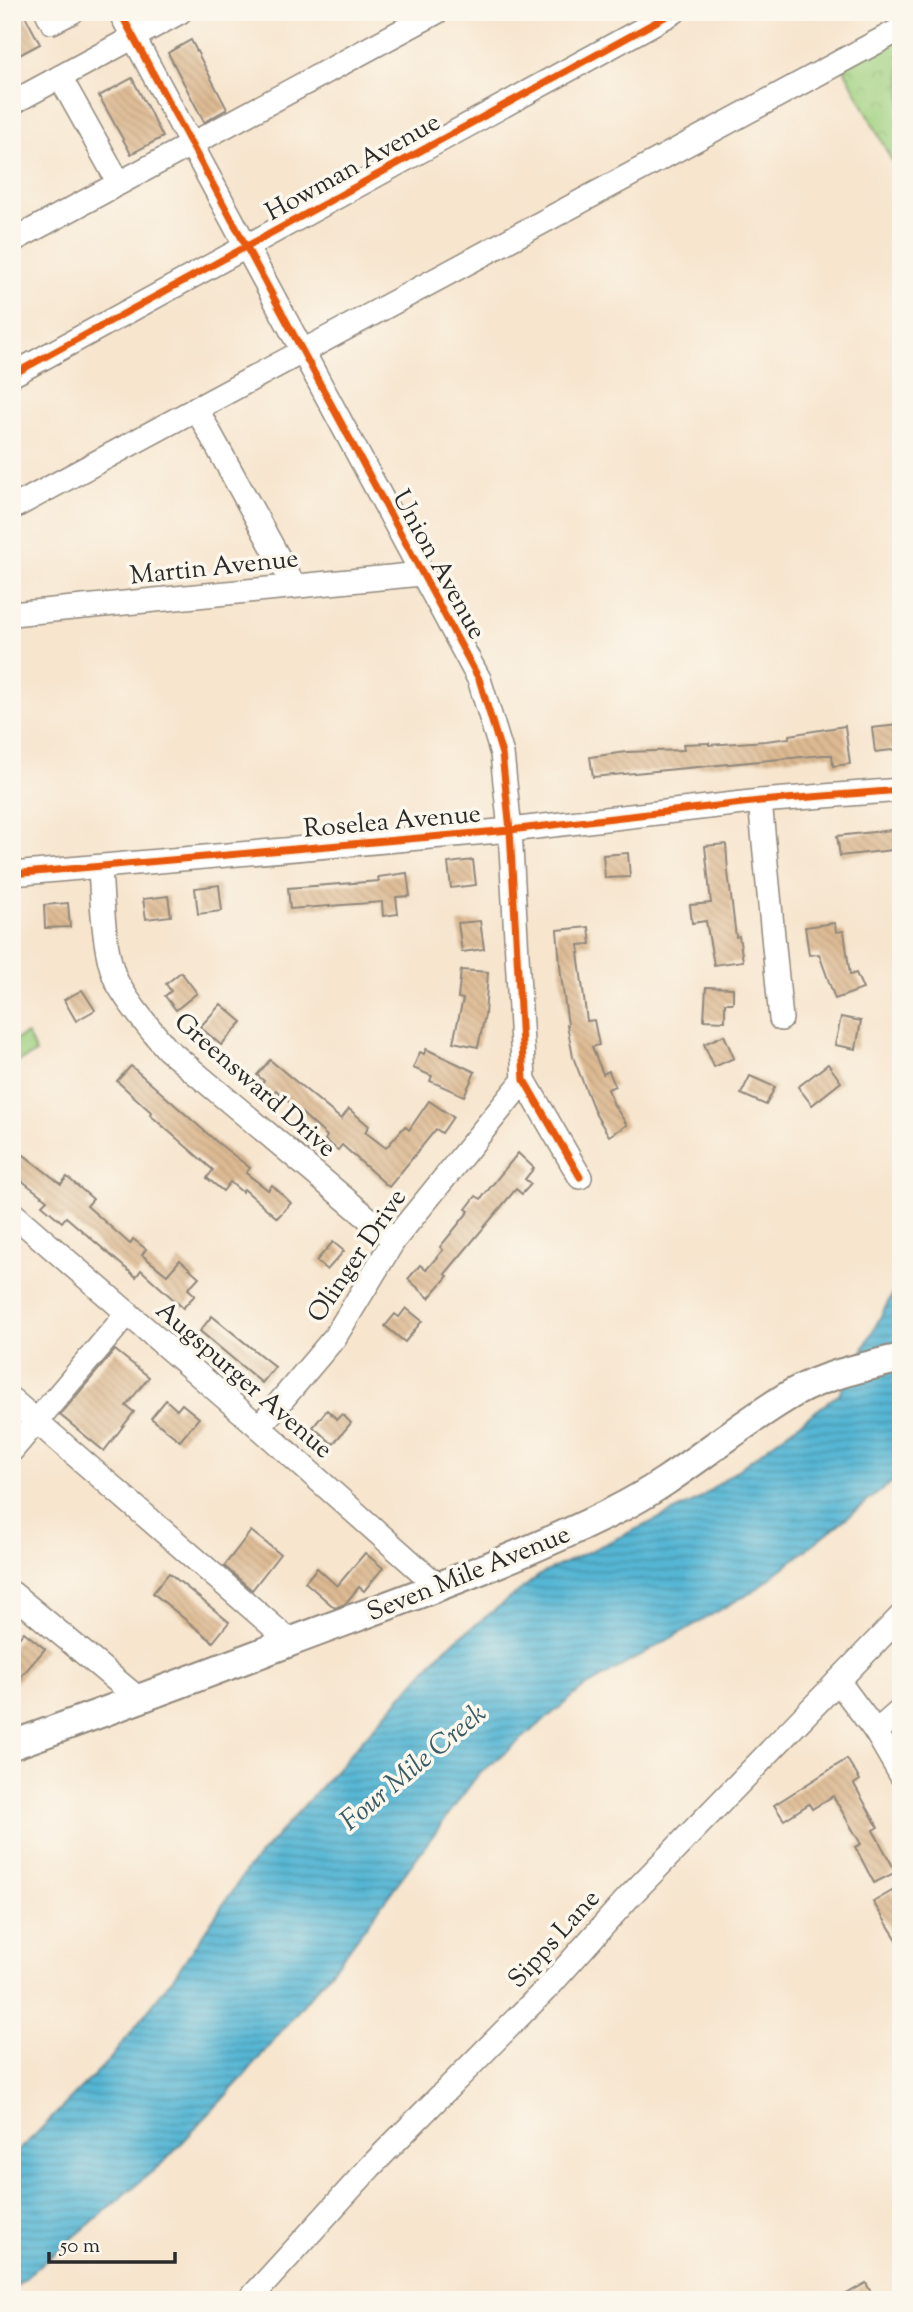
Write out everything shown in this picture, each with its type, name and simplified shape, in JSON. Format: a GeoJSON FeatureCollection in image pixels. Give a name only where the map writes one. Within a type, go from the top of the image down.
{"type":"FeatureCollection","features":[{"type":"Feature","properties":{"kind":"main road","name":"Seven Mile Avenue"},"geometry":{"type":"LineString","coordinates":[[12,1745],[440,1588],[615,1510],[674,1476],[797,1391],[832,1375],[901,1358]]}},
{"type":"Feature","properties":{"kind":"street"},"geometry":{"type":"LineString","coordinates":[[47,12],[52,22],[72,12]]}},
{"type":"Feature","properties":{"kind":"street","name":"Union Avenue"},"geometry":{"type":"LineString","coordinates":[[120,12],[479,679],[502,754],[510,831],[524,1080],[580,1177]]}},
{"type":"Feature","properties":{"kind":"street"},"geometry":{"type":"LineString","coordinates":[[12,103],[180,12]]}},
{"type":"Feature","properties":{"kind":"street"},"geometry":{"type":"LineString","coordinates":[[12,240],[437,12]]}},
{"type":"Feature","properties":{"kind":"street","name":"Howman Avenue"},"geometry":{"type":"LineString","coordinates":[[12,375],[674,12]]}},
{"type":"Feature","properties":{"kind":"street"},"geometry":{"type":"LineString","coordinates":[[12,508],[901,28],[896,12]]}},
{"type":"Feature","properties":{"kind":"street"},"geometry":{"type":"LineString","coordinates":[[60,77],[119,183]]}},
{"type":"Feature","properties":{"kind":"street"},"geometry":{"type":"LineString","coordinates":[[196,408],[293,586]]}},
{"type":"Feature","properties":{"kind":"street","name":"Martin Avenue"},"geometry":{"type":"LineString","coordinates":[[12,614],[421,574]]}},
{"type":"Feature","properties":{"kind":"street","name":"Roselea Avenue"},"geometry":{"type":"LineString","coordinates":[[12,874],[510,831],[760,801],[901,790]]}},
{"type":"Feature","properties":{"kind":"street"},"geometry":{"type":"LineString","coordinates":[[760,801],[781,1019]]}},
{"type":"Feature","properties":{"kind":"street","name":"Greensward Drive"},"geometry":{"type":"LineString","coordinates":[[100,867],[105,939],[117,982],[138,1015],[167,1049],[394,1240]]}},
{"type":"Feature","properties":{"kind":"street","name":"Olinger Drive"},"geometry":{"type":"LineString","coordinates":[[259,1427],[335,1337],[394,1240],[524,1080]]}},
{"type":"Feature","properties":{"kind":"street","name":"Augspurger Avenue"},"geometry":{"type":"LineString","coordinates":[[12,1213],[440,1588]]}},
{"type":"Feature","properties":{"kind":"street"},"geometry":{"type":"LineString","coordinates":[[12,1450],[128,1313]]}},
{"type":"Feature","properties":{"kind":"street"},"geometry":{"type":"LineString","coordinates":[[12,1401],[291,1642]]}},
{"type":"Feature","properties":{"kind":"street"},"geometry":{"type":"LineString","coordinates":[[12,1593],[140,1700]]}},
{"type":"Feature","properties":{"kind":"street","name":"Sipps Lane"},"geometry":{"type":"LineString","coordinates":[[248,2300],[372,2166],[551,1984],[627,1899],[901,1616]]}},
{"type":"Feature","properties":{"kind":"street"},"geometry":{"type":"LineString","coordinates":[[838,1681],[876,1732],[901,1775]]}},
{"type":"Feature","properties":{"kind":"street"},"geometry":{"type":"LineString","coordinates":[[876,1732],[901,1710]]}},
{"type":"Feature","properties":{"kind":"green space"},"geometry":{"type":"Polygon","coordinates":[[[901,29],[901,188],[895,167],[840,61],[901,29]]]}},
{"type":"Feature","properties":{"kind":"green space"},"geometry":{"type":"Polygon","coordinates":[[[27,1034],[36,1053],[15,1063],[12,1058],[12,1041],[27,1034]]]}},
{"type":"Feature","properties":{"kind":"water","name":"Four Mile Creek"},"geometry":{"type":"Polygon","coordinates":[[[901,1278],[901,1475],[755,1590],[582,1689],[477,1776],[346,1953],[244,2076],[167,2159],[12,2289],[12,2156],[110,2059],[175,1975],[248,1868],[443,1650],[541,1574],[696,1501],[840,1393],[901,1278]]]}},
{"type":"Feature","properties":{"kind":"building"},"geometry":{"type":"Polygon","coordinates":[[[12,12],[23,12],[40,44],[12,59],[12,12]]]}},
{"type":"Feature","properties":{"kind":"building"},"geometry":{"type":"Polygon","coordinates":[[[191,40],[227,109],[204,122],[168,53],[191,40]]]}},
{"type":"Feature","properties":{"kind":"building"},"geometry":{"type":"Polygon","coordinates":[[[132,78],[163,137],[131,154],[99,96],[132,78]]]}},
{"type":"Feature","properties":{"kind":"building"},"geometry":{"type":"Polygon","coordinates":[[[898,725],[901,749],[875,752],[872,728],[898,725]]]}},
{"type":"Feature","properties":{"kind":"building"},"geometry":{"type":"Polygon","coordinates":[[[845,726],[850,764],[833,766],[832,755],[823,755],[593,777],[590,757],[626,752],[684,750],[683,744],[766,741],[845,726]]]}},
{"type":"Feature","properties":{"kind":"building"},"geometry":{"type":"Polygon","coordinates":[[[901,829],[901,849],[840,856],[837,836],[901,829]]]}},
{"type":"Feature","properties":{"kind":"building"},"geometry":{"type":"Polygon","coordinates":[[[726,844],[736,937],[739,936],[743,961],[714,965],[706,921],[692,923],[690,905],[711,903],[705,846],[726,844]]]}},
{"type":"Feature","properties":{"kind":"building"},"geometry":{"type":"Polygon","coordinates":[[[628,853],[630,877],[605,878],[603,855],[628,853]]]}},
{"type":"Feature","properties":{"kind":"building"},"geometry":{"type":"Polygon","coordinates":[[[473,860],[476,885],[451,888],[448,863],[473,860]]]}},
{"type":"Feature","properties":{"kind":"building"},"geometry":{"type":"Polygon","coordinates":[[[407,873],[410,896],[396,897],[398,914],[383,916],[382,902],[290,909],[288,888],[379,881],[378,877],[407,873]]]}},
{"type":"Feature","properties":{"kind":"building"},"geometry":{"type":"Polygon","coordinates":[[[219,885],[222,911],[198,914],[195,888],[219,885]]]}},
{"type":"Feature","properties":{"kind":"building"},"geometry":{"type":"Polygon","coordinates":[[[168,896],[171,916],[146,919],[143,899],[168,896]]]}},
{"type":"Feature","properties":{"kind":"building"},"geometry":{"type":"Polygon","coordinates":[[[68,903],[70,927],[45,928],[44,905],[68,903]]]}},
{"type":"Feature","properties":{"kind":"building"},"geometry":{"type":"Polygon","coordinates":[[[480,921],[484,949],[462,952],[458,923],[480,921]]]}},
{"type":"Feature","properties":{"kind":"building"},"geometry":{"type":"Polygon","coordinates":[[[835,923],[836,932],[844,931],[850,975],[856,973],[863,989],[835,999],[819,954],[809,955],[805,927],[835,923]]]}},
{"type":"Feature","properties":{"kind":"building"},"geometry":{"type":"Polygon","coordinates":[[[589,927],[591,944],[579,945],[578,953],[587,1021],[594,1020],[599,1045],[592,1047],[603,1074],[609,1071],[615,1086],[608,1089],[614,1105],[627,1125],[609,1136],[596,1115],[573,1057],[561,976],[557,930],[589,927]]]}},
{"type":"Feature","properties":{"kind":"building"},"geometry":{"type":"Polygon","coordinates":[[[461,970],[488,972],[485,1015],[478,1047],[453,1042],[463,999],[458,998],[461,970]]]}},
{"type":"Feature","properties":{"kind":"building"},"geometry":{"type":"Polygon","coordinates":[[[181,972],[197,993],[176,1010],[165,996],[171,991],[166,984],[181,972]]]}},
{"type":"Feature","properties":{"kind":"building"},"geometry":{"type":"Polygon","coordinates":[[[706,987],[733,988],[733,1003],[725,1003],[725,1021],[704,1020],[706,987]]]}},
{"type":"Feature","properties":{"kind":"building"},"geometry":{"type":"Polygon","coordinates":[[[82,990],[95,1010],[76,1021],[64,1000],[82,990]]]}},
{"type":"Feature","properties":{"kind":"building"},"geometry":{"type":"Polygon","coordinates":[[[221,1004],[242,1022],[221,1045],[200,1027],[221,1004]]]}},
{"type":"Feature","properties":{"kind":"building"},"geometry":{"type":"Polygon","coordinates":[[[841,1017],[861,1021],[856,1049],[835,1045],[841,1017]]]}},
{"type":"Feature","properties":{"kind":"building"},"geometry":{"type":"Polygon","coordinates":[[[724,1035],[734,1058],[714,1067],[704,1044],[724,1035]]]}},
{"type":"Feature","properties":{"kind":"building"},"geometry":{"type":"Polygon","coordinates":[[[426,1049],[475,1072],[464,1096],[430,1081],[432,1076],[413,1068],[420,1052],[424,1054],[426,1049]]]}},
{"type":"Feature","properties":{"kind":"building"},"geometry":{"type":"Polygon","coordinates":[[[270,1060],[341,1119],[349,1109],[369,1126],[365,1132],[386,1148],[405,1126],[409,1130],[429,1101],[453,1117],[442,1133],[436,1129],[389,1187],[342,1145],[338,1150],[325,1140],[327,1136],[276,1090],[271,1095],[260,1085],[264,1081],[257,1075],[270,1060]]]}},
{"type":"Feature","properties":{"kind":"building"},"geometry":{"type":"Polygon","coordinates":[[[828,1064],[841,1082],[812,1105],[798,1087],[828,1064]]]}},
{"type":"Feature","properties":{"kind":"building"},"geometry":{"type":"Polygon","coordinates":[[[131,1066],[250,1168],[246,1173],[268,1190],[272,1185],[291,1203],[277,1218],[244,1189],[242,1192],[230,1182],[223,1191],[207,1178],[213,1170],[150,1115],[152,1113],[117,1081],[131,1066]]]}},
{"type":"Feature","properties":{"kind":"building"},"geometry":{"type":"Polygon","coordinates":[[[750,1076],[775,1087],[766,1105],[741,1094],[750,1076]]]}},
{"type":"Feature","properties":{"kind":"building"},"geometry":{"type":"Polygon","coordinates":[[[518,1153],[534,1168],[525,1179],[531,1184],[522,1194],[516,1189],[445,1274],[448,1276],[429,1298],[408,1279],[420,1265],[426,1270],[443,1250],[440,1247],[469,1211],[466,1209],[476,1196],[481,1199],[518,1153]]]}},
{"type":"Feature","properties":{"kind":"building"},"geometry":{"type":"Polygon","coordinates":[[[24,1155],[61,1184],[67,1177],[93,1199],[87,1206],[130,1244],[133,1239],[146,1249],[142,1255],[167,1275],[180,1260],[199,1277],[188,1289],[195,1295],[183,1308],[141,1270],[136,1277],[66,1217],[62,1222],[42,1205],[47,1200],[12,1173],[12,1169],[24,1155]]]}},
{"type":"Feature","properties":{"kind":"building"},"geometry":{"type":"Polygon","coordinates":[[[333,1242],[344,1251],[327,1270],[316,1261],[333,1242]]]}},
{"type":"Feature","properties":{"kind":"building"},"geometry":{"type":"Polygon","coordinates":[[[406,1308],[422,1321],[405,1342],[385,1326],[395,1314],[399,1317],[406,1308]]]}},
{"type":"Feature","properties":{"kind":"building"},"geometry":{"type":"Polygon","coordinates":[[[212,1316],[275,1367],[262,1383],[200,1331],[212,1316]]]}},
{"type":"Feature","properties":{"kind":"building"},"geometry":{"type":"Polygon","coordinates":[[[115,1350],[149,1377],[126,1406],[134,1412],[104,1451],[60,1415],[115,1350]]]}},
{"type":"Feature","properties":{"kind":"building"},"geometry":{"type":"Polygon","coordinates":[[[166,1400],[177,1410],[182,1404],[199,1418],[180,1441],[151,1418],[166,1400]]]}},
{"type":"Feature","properties":{"kind":"building"},"geometry":{"type":"Polygon","coordinates":[[[327,1410],[337,1419],[342,1414],[351,1423],[333,1444],[313,1427],[327,1410]]]}},
{"type":"Feature","properties":{"kind":"building"},"geometry":{"type":"Polygon","coordinates":[[[251,1531],[280,1554],[252,1590],[224,1566],[251,1531]]]}},
{"type":"Feature","properties":{"kind":"building"},"geometry":{"type":"Polygon","coordinates":[[[365,1553],[383,1568],[364,1591],[359,1587],[345,1604],[335,1608],[305,1582],[317,1568],[337,1586],[365,1553]]]}},
{"type":"Feature","properties":{"kind":"building"},"geometry":{"type":"Polygon","coordinates":[[[169,1573],[229,1622],[213,1642],[153,1593],[169,1573]]]}},
{"type":"Feature","properties":{"kind":"building"},"geometry":{"type":"Polygon","coordinates":[[[24,1632],[45,1649],[12,1687],[12,1646],[24,1632]]]}},
{"type":"Feature","properties":{"kind":"building"},"geometry":{"type":"Polygon","coordinates":[[[847,1759],[860,1780],[854,1784],[878,1827],[873,1830],[896,1872],[874,1883],[855,1847],[861,1844],[833,1796],[812,1809],[809,1804],[784,1820],[774,1805],[847,1759]]]}},
{"type":"Feature","properties":{"kind":"building"},"geometry":{"type":"Polygon","coordinates":[[[892,1891],[901,1905],[901,1946],[873,1902],[892,1891]]]}},
{"type":"Feature","properties":{"kind":"building"},"geometry":{"type":"Polygon","coordinates":[[[866,2283],[875,2300],[836,2300],[866,2283]]]}},
{"type":"Feature","properties":{"kind":"cycle path"},"geometry":{"type":"LineString","coordinates":[[120,12],[479,679],[502,754],[510,830],[524,1080],[580,1177]]}},
{"type":"Feature","properties":{"kind":"cycle path"},"geometry":{"type":"LineString","coordinates":[[12,375],[674,12]]}},
{"type":"Feature","properties":{"kind":"cycle path"},"geometry":{"type":"LineString","coordinates":[[12,874],[510,830],[760,801],[901,790]]}}]}
